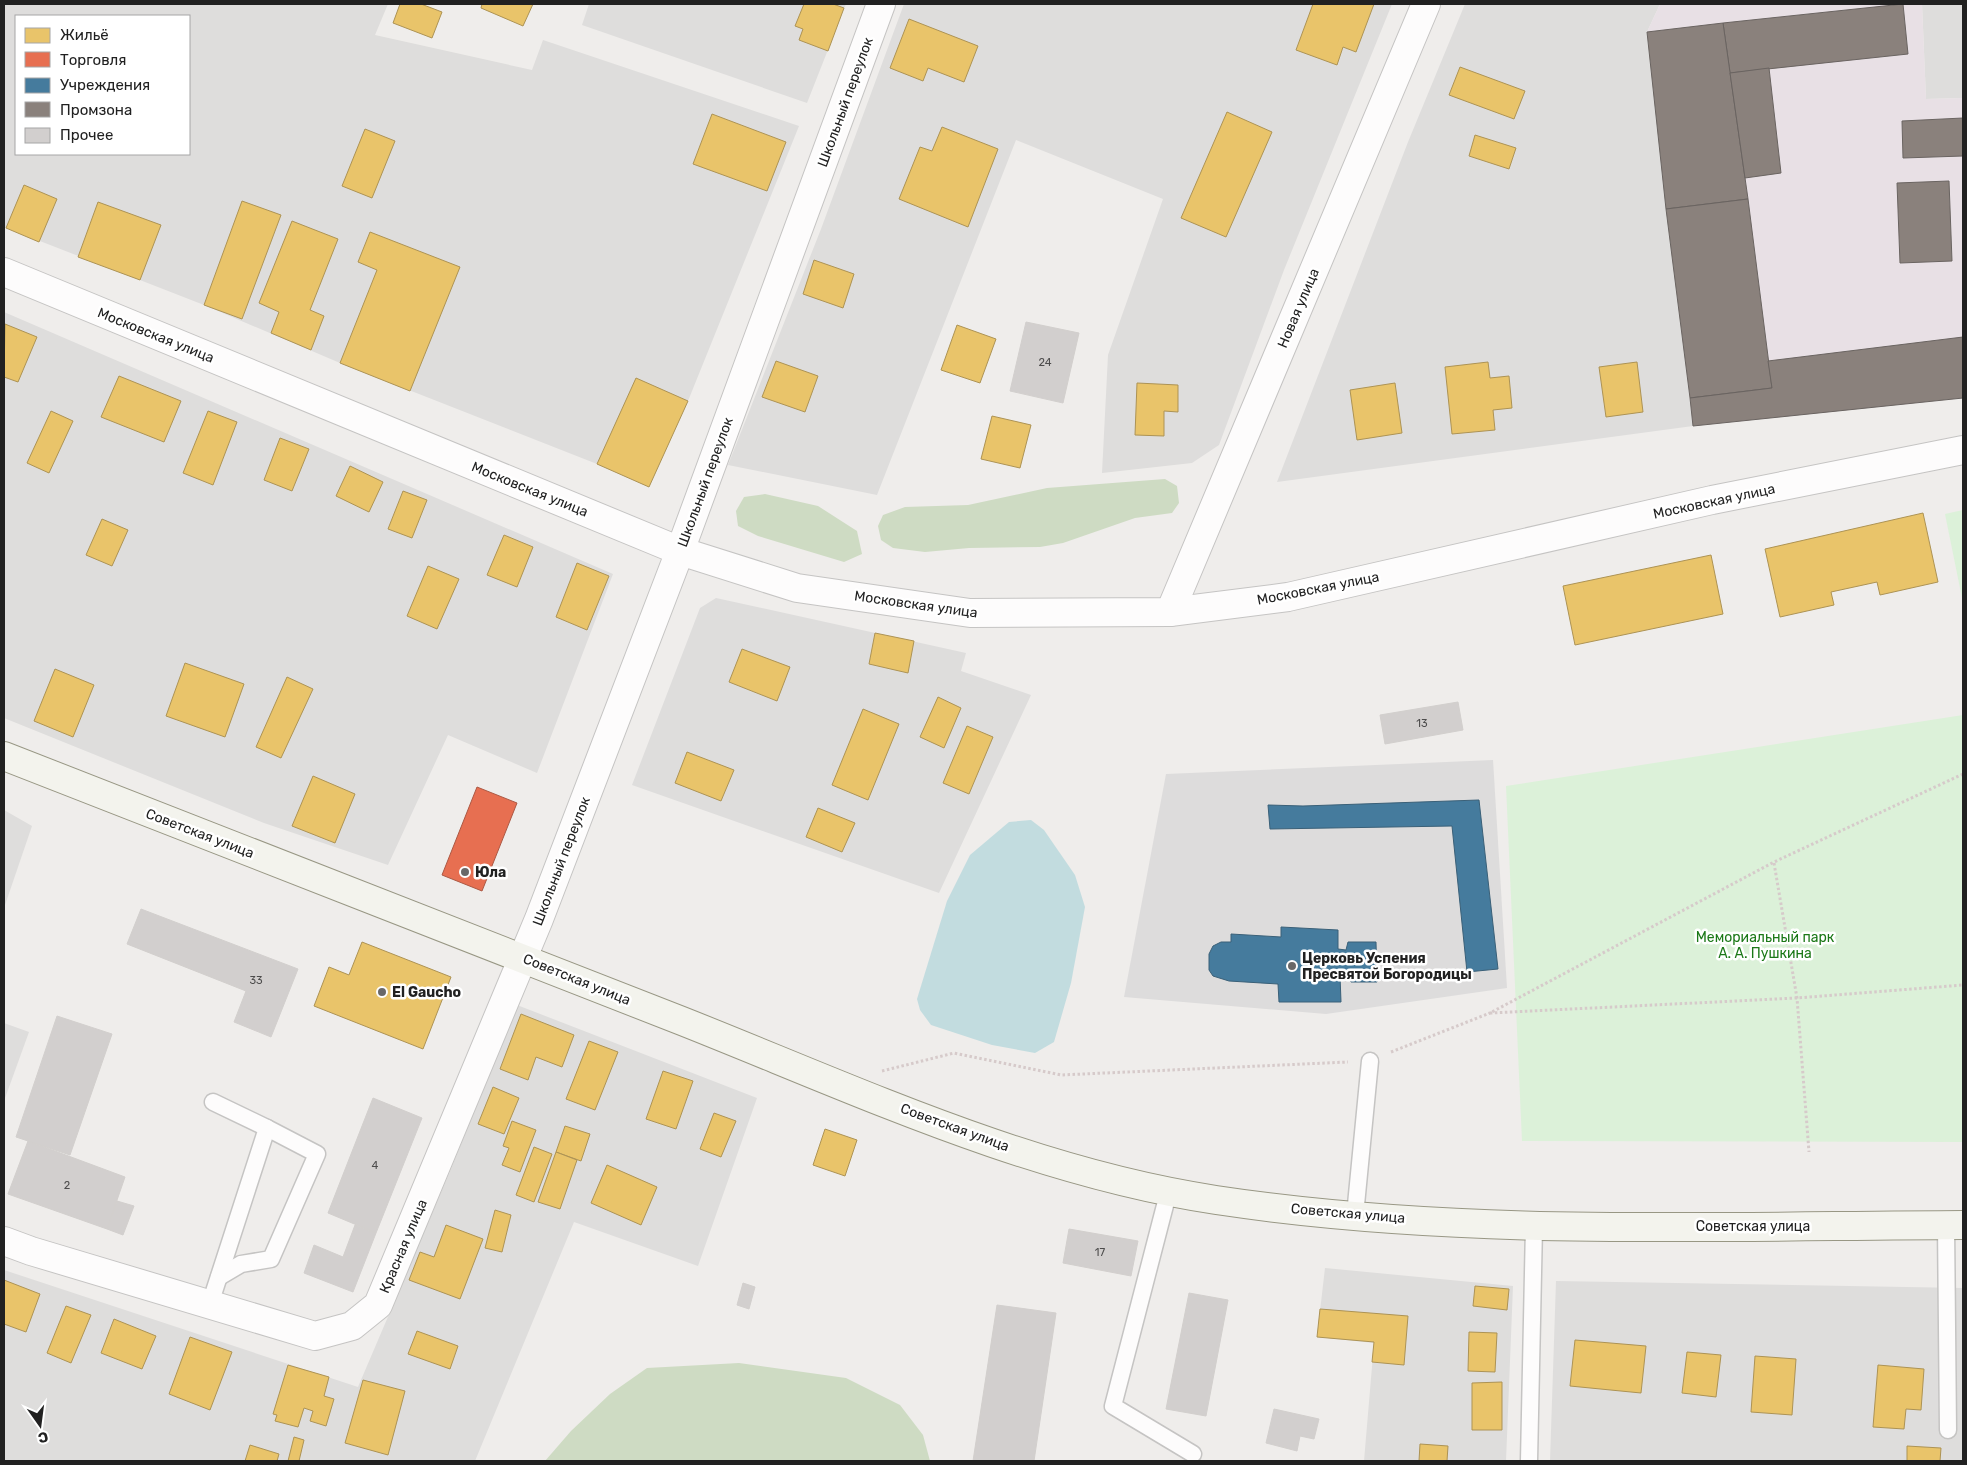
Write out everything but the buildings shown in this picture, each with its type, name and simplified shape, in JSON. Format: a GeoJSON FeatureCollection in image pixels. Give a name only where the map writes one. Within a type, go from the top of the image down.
{"type":"FeatureCollection","features":[{"type":"Feature","properties":{"kind":"main road","name":"Советская улица"},"geometry":{"type":"LineString","coordinates":[[4,756],[960,1131],[1086,1173],[1213,1200],[1355,1215],[1534,1226],[1954,1225]]}},
{"type":"Feature","properties":{"kind":"street","name":"Школьный переулок"},"geometry":{"type":"LineString","coordinates":[[523,958],[680,551],[881,4]]}},
{"type":"Feature","properties":{"kind":"street","name":"Новая улица"},"geometry":{"type":"LineString","coordinates":[[1170,612],[1426,4]]}},
{"type":"Feature","properties":{"kind":"street","name":"Московская улица"},"geometry":{"type":"LineString","coordinates":[[4,272],[680,551],[796,588],[970,613],[1170,612],[1288,597],[1712,500],[1963,450]]}},
{"type":"Feature","properties":{"kind":"street","name":"Красная улица"},"geometry":{"type":"LineString","coordinates":[[4,1241],[31,1251],[315,1336],[352,1326],[378,1305],[523,958]]}},
{"type":"Feature","properties":{"kind":"lane"},"geometry":{"type":"LineString","coordinates":[[1355,1215],[1370,1061]]}},
{"type":"Feature","properties":{"kind":"lane"},"geometry":{"type":"LineString","coordinates":[[213,1102],[317,1154],[271,1259],[241,1264],[219,1277]]}},
{"type":"Feature","properties":{"kind":"lane"},"geometry":{"type":"LineString","coordinates":[[210,1304],[267,1128]]}},
{"type":"Feature","properties":{"kind":"lane"},"geometry":{"type":"LineString","coordinates":[[1169,1190],[1113,1406],[1193,1454]]}},
{"type":"Feature","properties":{"kind":"lane"},"geometry":{"type":"LineString","coordinates":[[1948,1430],[1954,1225]]}},
{"type":"Feature","properties":{"kind":"lane"},"geometry":{"type":"LineString","coordinates":[[1529,1461],[1534,1226]]}},
{"type":"Feature","properties":{"kind":"path"},"geometry":{"type":"LineString","coordinates":[[875,1073],[954,1053],[1060,1076],[1370,1061],[1490,1013],[1774,862],[1963,774]]}},
{"type":"Feature","properties":{"kind":"path"},"geometry":{"type":"LineString","coordinates":[[1774,862],[1797,998],[1809,1152]]}},
{"type":"Feature","properties":{"kind":"path"},"geometry":{"type":"LineString","coordinates":[[1490,1013],[1797,998],[1963,985]]}},
{"type":"Feature","properties":{"kind":"shaded area"},"geometry":{"type":"Polygon","coordinates":[[[4,4],[388,4],[375,35],[532,70],[543,40],[799,126],[688,401],[649,487],[597,464],[340,363],[204,305],[4,227],[4,4]]]}},
{"type":"Feature","properties":{"kind":"shaded area"},"geometry":{"type":"Polygon","coordinates":[[[589,4],[846,4],[807,103],[582,25],[589,4]]]}},
{"type":"Feature","properties":{"kind":"shaded area"},"geometry":{"type":"Polygon","coordinates":[[[904,4],[1392,4],[1284,270],[1219,445],[1192,463],[1102,473],[1108,355],[1163,199],[1016,140],[877,495],[728,465],[821,229],[904,4]]]}},
{"type":"Feature","properties":{"kind":"shaded area"},"geometry":{"type":"Polygon","coordinates":[[[1465,4],[1660,4],[1647,32],[1693,426],[1277,482],[1408,142],[1465,4]]]}},
{"type":"Feature","properties":{"kind":"shaded area"},"geometry":{"type":"Polygon","coordinates":[[[1660,4],[1922,4],[1926,99],[1963,98],[1963,398],[1693,426],[1647,32],[1660,4]]]}},
{"type":"Feature","properties":{"kind":"shaded area"},"geometry":{"type":"Polygon","coordinates":[[[1922,4],[1963,4],[1963,98],[1926,99],[1922,4]]]}},
{"type":"Feature","properties":{"kind":"shaded area"},"geometry":{"type":"Polygon","coordinates":[[[4,312],[613,574],[537,773],[448,735],[388,865],[264,823],[4,718],[4,312]]]}},
{"type":"Feature","properties":{"kind":"shaded area"},"geometry":{"type":"Polygon","coordinates":[[[716,598],[966,653],[961,671],[1031,695],[939,893],[632,785],[700,608],[716,598]]]}},
{"type":"Feature","properties":{"kind":"shaded area"},"geometry":{"type":"Polygon","coordinates":[[[1493,760],[1507,988],[1326,1014],[1124,997],[1166,774],[1493,760]]]}},
{"type":"Feature","properties":{"kind":"shaded area"},"geometry":{"type":"Polygon","coordinates":[[[4,810],[32,826],[4,908],[4,810]]]}},
{"type":"Feature","properties":{"kind":"shaded area"},"geometry":{"type":"Polygon","coordinates":[[[517,1005],[757,1098],[698,1266],[574,1222],[475,1461],[4,1461],[4,1270],[358,1387],[451,1169],[517,1005]]]}},
{"type":"Feature","properties":{"kind":"shaded area"},"geometry":{"type":"Polygon","coordinates":[[[4,1023],[29,1032],[4,1101],[4,1023]]]}},
{"type":"Feature","properties":{"kind":"shaded area"},"geometry":{"type":"Polygon","coordinates":[[[1325,1268],[1513,1286],[1506,1461],[1364,1461],[1374,1343],[1317,1337],[1325,1268]]]}},
{"type":"Feature","properties":{"kind":"shaded area"},"geometry":{"type":"Polygon","coordinates":[[[1556,1281],[1963,1288],[1963,1461],[1550,1461],[1556,1281]]]}},
{"type":"Feature","properties":{"kind":"green space"},"geometry":{"type":"Polygon","coordinates":[[[1165,479],[1177,486],[1179,503],[1172,513],[1135,518],[1063,543],[1040,547],[969,548],[925,552],[893,548],[881,540],[878,526],[883,515],[905,507],[968,505],[1047,488],[1165,479]]]}},
{"type":"Feature","properties":{"kind":"green space"},"geometry":{"type":"Polygon","coordinates":[[[765,494],[818,506],[857,531],[862,554],[844,562],[758,536],[738,526],[736,511],[744,497],[765,494]]]}},
{"type":"Feature","properties":{"kind":"green space"},"geometry":{"type":"Polygon","coordinates":[[[1963,510],[1963,603],[1945,514],[1963,510]]]}},
{"type":"Feature","properties":{"kind":"green space","name":"Мемориальный парк А. А. Пушкина"},"geometry":{"type":"Polygon","coordinates":[[[1963,715],[1963,1142],[1522,1141],[1506,786],[1963,715]]]}},
{"type":"Feature","properties":{"kind":"green space"},"geometry":{"type":"Polygon","coordinates":[[[739,1363],[846,1378],[900,1405],[923,1435],[930,1461],[545,1461],[571,1431],[610,1394],[647,1368],[739,1363]]]}},
{"type":"Feature","properties":{"kind":"water"},"geometry":{"type":"Polygon","coordinates":[[[1031,820],[1044,830],[1075,875],[1085,907],[1071,983],[1054,1042],[1035,1053],[992,1045],[931,1025],[920,1010],[917,999],[947,901],[970,855],[1009,822],[1031,820]]]}},
{"type":"Feature","properties":{"kind":"place","name":"Юла"},"geometry":{"type":"Point","coordinates":[465,872]}},
{"type":"Feature","properties":{"kind":"place","name":"Церковь Успения Пресвятой Богородицы"},"geometry":{"type":"Point","coordinates":[1292,966]}},
{"type":"Feature","properties":{"kind":"place","name":"El Gaucho"},"geometry":{"type":"Point","coordinates":[382,992]}}]}
